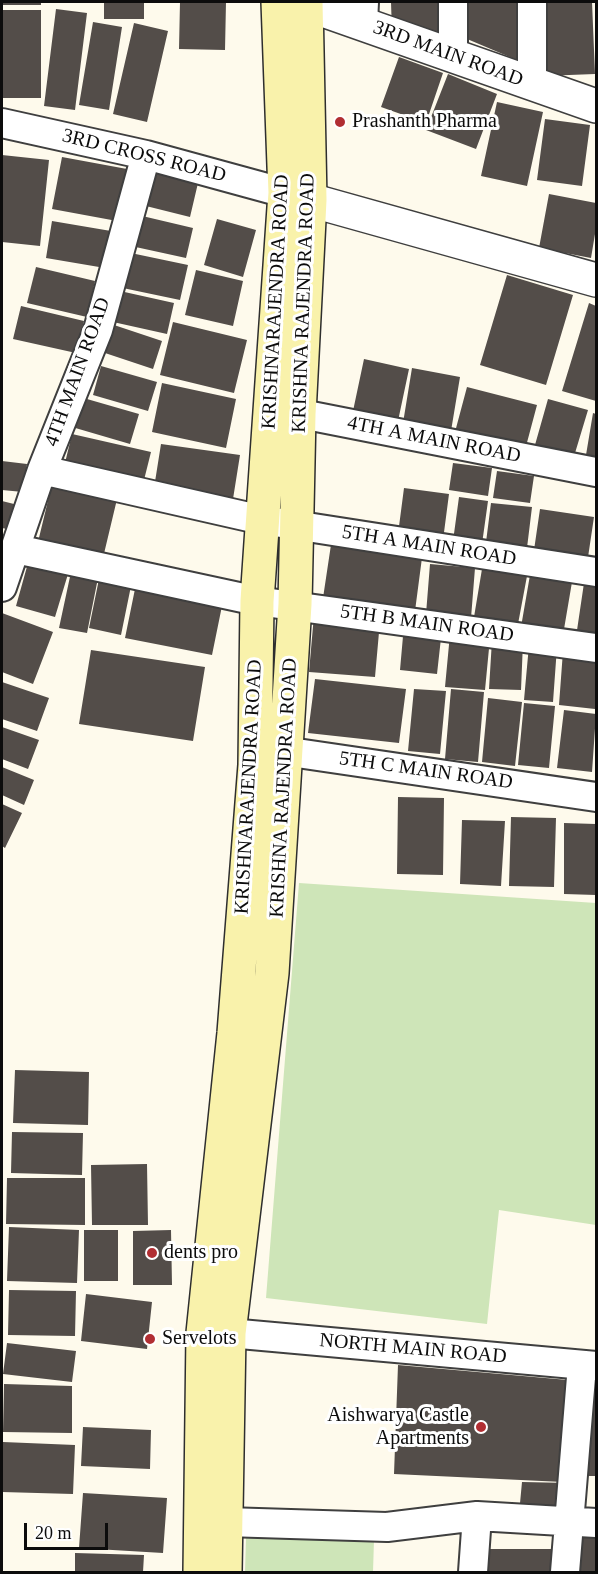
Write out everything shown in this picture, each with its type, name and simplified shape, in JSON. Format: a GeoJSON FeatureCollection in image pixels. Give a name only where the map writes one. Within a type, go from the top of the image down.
{"type":"FeatureCollection","features":[{"type":"Feature","properties":{"kind":"main road","name":"KRISHNARAJENDRA ROAD"},"geometry":{"type":"LineString","coordinates":[[200,1572],[203,1333],[235,1021],[270,749],[257,600],[262,520],[285,411],[297,196],[298,2]]}},
{"type":"Feature","properties":{"kind":"main road","name":"KRISHNA RAJENDRA ROAD"},"geometry":{"type":"LineString","coordinates":[[225,1572],[229,1333],[272,973],[270,749],[295,604],[297,525],[285,411]]}},
{"type":"Feature","properties":{"kind":"street","name":"3RD MAIN ROAD"},"geometry":{"type":"LineString","coordinates":[[298,2],[363,12],[453,56],[597,106]]}},
{"type":"Feature","properties":{"kind":"street"},"geometry":{"type":"LineString","coordinates":[[453,2],[453,56]]}},
{"type":"Feature","properties":{"kind":"street"},"geometry":{"type":"LineString","coordinates":[[532,2],[532,84]]}},
{"type":"Feature","properties":{"kind":"street","name":"3RD CROSS ROAD"},"geometry":{"type":"LineString","coordinates":[[2,123],[146,155],[297,196]]}},
{"type":"Feature","properties":{"kind":"street","name":"4TH MAIN ROAD"},"geometry":{"type":"LineString","coordinates":[[2,587],[42,470],[98,330],[146,155]]}},
{"type":"Feature","properties":{"kind":"street"},"geometry":{"type":"LineString","coordinates":[[297,196],[597,280]]}},
{"type":"Feature","properties":{"kind":"street","name":"4TH A MAIN ROAD"},"geometry":{"type":"LineString","coordinates":[[285,411],[597,472]]}},
{"type":"Feature","properties":{"kind":"street","name":"5TH A MAIN ROAD"},"geometry":{"type":"LineString","coordinates":[[42,470],[262,520],[597,572]]}},
{"type":"Feature","properties":{"kind":"street","name":"5TH B MAIN ROAD"},"geometry":{"type":"LineString","coordinates":[[15,549],[257,600],[597,648]]}},
{"type":"Feature","properties":{"kind":"street","name":"5TH C MAIN ROAD"},"geometry":{"type":"LineString","coordinates":[[270,749],[597,796]]}},
{"type":"Feature","properties":{"kind":"street","name":"NORTH MAIN ROAD"},"geometry":{"type":"LineString","coordinates":[[229,1333],[589,1366]]}},
{"type":"Feature","properties":{"kind":"street"},"geometry":{"type":"LineString","coordinates":[[565,1572],[583,1522],[589,1366]]}},
{"type":"Feature","properties":{"kind":"street"},"geometry":{"type":"LineString","coordinates":[[226,1522],[387,1527],[477,1516],[583,1522]]}},
{"type":"Feature","properties":{"kind":"street"},"geometry":{"type":"LineString","coordinates":[[473,1572],[477,1516]]}},
{"type":"Feature","properties":{"kind":"green space"},"geometry":{"type":"Polygon","coordinates":[[[299,883],[596,903],[596,1225],[499,1210],[487,1324],[266,1298],[299,883]]]}},
{"type":"Feature","properties":{"kind":"green space"},"geometry":{"type":"Polygon","coordinates":[[[246,1538],[374,1540],[373,1572],[245,1572],[246,1538]]]}},
{"type":"Feature","properties":{"kind":"building"},"geometry":{"type":"Polygon","coordinates":[[[2,2],[41,2],[41,5],[2,5],[2,2]]]}},
{"type":"Feature","properties":{"kind":"building"},"geometry":{"type":"Polygon","coordinates":[[[104,2],[144,2],[144,19],[104,19],[104,2]]]}},
{"type":"Feature","properties":{"kind":"building"},"geometry":{"type":"Polygon","coordinates":[[[180,2],[226,2],[225,50],[179,49],[180,2]]]}},
{"type":"Feature","properties":{"kind":"building"},"geometry":{"type":"Polygon","coordinates":[[[391,2],[448,2],[449,31],[392,33],[391,2]]]}},
{"type":"Feature","properties":{"kind":"building"},"geometry":{"type":"Polygon","coordinates":[[[460,2],[526,2],[524,63],[460,36],[460,2]]]}},
{"type":"Feature","properties":{"kind":"building"},"geometry":{"type":"Polygon","coordinates":[[[541,2],[592,2],[595,74],[543,76],[541,2]]]}},
{"type":"Feature","properties":{"kind":"building"},"geometry":{"type":"Polygon","coordinates":[[[56,9],[87,13],[75,110],[44,106],[56,9]]]}},
{"type":"Feature","properties":{"kind":"building"},"geometry":{"type":"Polygon","coordinates":[[[2,10],[41,10],[41,98],[2,98],[2,10]]]}},
{"type":"Feature","properties":{"kind":"building"},"geometry":{"type":"Polygon","coordinates":[[[93,22],[122,27],[109,110],[79,105],[93,22]]]}},
{"type":"Feature","properties":{"kind":"building"},"geometry":{"type":"Polygon","coordinates":[[[134,23],[168,31],[147,122],[113,114],[134,23]]]}},
{"type":"Feature","properties":{"kind":"building"},"geometry":{"type":"Polygon","coordinates":[[[399,57],[443,73],[426,123],[381,107],[399,57]]]}},
{"type":"Feature","properties":{"kind":"building"},"geometry":{"type":"Polygon","coordinates":[[[448,74],[497,94],[476,149],[426,130],[448,74]]]}},
{"type":"Feature","properties":{"kind":"building"},"geometry":{"type":"Polygon","coordinates":[[[497,102],[543,112],[527,186],[481,176],[497,102]]]}},
{"type":"Feature","properties":{"kind":"building"},"geometry":{"type":"Polygon","coordinates":[[[545,119],[590,125],[582,186],[537,180],[545,119]]]}},
{"type":"Feature","properties":{"kind":"building"},"geometry":{"type":"Polygon","coordinates":[[[2,155],[49,160],[40,246],[2,242],[2,155]]]}},
{"type":"Feature","properties":{"kind":"building"},"geometry":{"type":"Polygon","coordinates":[[[62,157],[127,169],[117,221],[52,209],[62,157]]]}},
{"type":"Feature","properties":{"kind":"building"},"geometry":{"type":"Polygon","coordinates":[[[146,170],[198,183],[190,217],[138,204],[146,170]]]}},
{"type":"Feature","properties":{"kind":"building"},"geometry":{"type":"Polygon","coordinates":[[[549,194],[596,203],[596,228],[591,258],[539,248],[549,194]]]}},
{"type":"Feature","properties":{"kind":"building"},"geometry":{"type":"Polygon","coordinates":[[[138,215],[193,228],[186,258],[131,246],[138,215]]]}},
{"type":"Feature","properties":{"kind":"building"},"geometry":{"type":"Polygon","coordinates":[[[217,219],[256,230],[243,277],[204,265],[217,219]]]}},
{"type":"Feature","properties":{"kind":"building"},"geometry":{"type":"Polygon","coordinates":[[[52,221],[111,231],[105,268],[46,258],[52,221]]]}},
{"type":"Feature","properties":{"kind":"building"},"geometry":{"type":"Polygon","coordinates":[[[126,252],[188,265],[180,300],[118,287],[126,252]]]}},
{"type":"Feature","properties":{"kind":"building"},"geometry":{"type":"Polygon","coordinates":[[[36,267],[95,281],[87,317],[27,303],[36,267]]]}},
{"type":"Feature","properties":{"kind":"building"},"geometry":{"type":"Polygon","coordinates":[[[196,270],[243,281],[233,326],[185,315],[196,270]]]}},
{"type":"Feature","properties":{"kind":"building"},"geometry":{"type":"Polygon","coordinates":[[[507,275],[573,295],[546,385],[480,365],[507,275]]]}},
{"type":"Feature","properties":{"kind":"building"},"geometry":{"type":"Polygon","coordinates":[[[111,289],[174,303],[167,334],[104,320],[111,289]]]}},
{"type":"Feature","properties":{"kind":"building"},"geometry":{"type":"Polygon","coordinates":[[[589,303],[596,306],[596,401],[562,391],[589,303]]]}},
{"type":"Feature","properties":{"kind":"building"},"geometry":{"type":"Polygon","coordinates":[[[21,306],[84,321],[76,353],[13,339],[21,306]]]}},
{"type":"Feature","properties":{"kind":"building"},"geometry":{"type":"Polygon","coordinates":[[[173,322],[247,340],[234,393],[160,375],[173,322]]]}},
{"type":"Feature","properties":{"kind":"building"},"geometry":{"type":"Polygon","coordinates":[[[111,324],[162,341],[153,369],[102,352],[111,324]]]}},
{"type":"Feature","properties":{"kind":"building"},"geometry":{"type":"Polygon","coordinates":[[[364,359],[409,369],[398,421],[353,411],[364,359]]]}},
{"type":"Feature","properties":{"kind":"building"},"geometry":{"type":"Polygon","coordinates":[[[101,366],[157,382],[148,411],[93,395],[101,366]]]}},
{"type":"Feature","properties":{"kind":"building"},"geometry":{"type":"Polygon","coordinates":[[[412,368],[460,377],[451,431],[403,423],[412,368]]]}},
{"type":"Feature","properties":{"kind":"building"},"geometry":{"type":"Polygon","coordinates":[[[162,383],[236,399],[226,448],[152,432],[162,383]]]}},
{"type":"Feature","properties":{"kind":"building"},"geometry":{"type":"Polygon","coordinates":[[[467,387],[537,405],[525,450],[455,432],[467,387]]]}},
{"type":"Feature","properties":{"kind":"building"},"geometry":{"type":"Polygon","coordinates":[[[80,397],[139,414],[130,444],[72,427],[80,397]]]}},
{"type":"Feature","properties":{"kind":"building"},"geometry":{"type":"Polygon","coordinates":[[[548,399],[588,410],[572,463],[533,452],[548,399]]]}},
{"type":"Feature","properties":{"kind":"building"},"geometry":{"type":"Polygon","coordinates":[[[593,413],[596,414],[596,463],[585,461],[593,413]]]}},
{"type":"Feature","properties":{"kind":"building"},"geometry":{"type":"Polygon","coordinates":[[[72,434],[151,452],[143,484],[64,467],[72,434]]]}},
{"type":"Feature","properties":{"kind":"building"},"geometry":{"type":"Polygon","coordinates":[[[161,444],[240,455],[233,499],[154,488],[161,444]]]}},
{"type":"Feature","properties":{"kind":"building"},"geometry":{"type":"Polygon","coordinates":[[[2,461],[27,464],[23,492],[2,490],[2,461]]]}},
{"type":"Feature","properties":{"kind":"building"},"geometry":{"type":"Polygon","coordinates":[[[453,463],[492,468],[488,496],[449,490],[453,463]]]}},
{"type":"Feature","properties":{"kind":"building"},"geometry":{"type":"Polygon","coordinates":[[[497,471],[534,476],[530,503],[493,498],[497,471]]]}},
{"type":"Feature","properties":{"kind":"building"},"geometry":{"type":"Polygon","coordinates":[[[53,480],[118,495],[102,562],[37,546],[53,480]]]}},
{"type":"Feature","properties":{"kind":"building"},"geometry":{"type":"Polygon","coordinates":[[[404,488],[449,494],[443,540],[398,534],[404,488]]]}},
{"type":"Feature","properties":{"kind":"building"},"geometry":{"type":"Polygon","coordinates":[[[459,497],[488,501],[482,544],[453,541],[459,497]]]}},
{"type":"Feature","properties":{"kind":"building"},"geometry":{"type":"Polygon","coordinates":[[[2,501],[22,506],[16,531],[2,528],[2,501]]]}},
{"type":"Feature","properties":{"kind":"building"},"geometry":{"type":"Polygon","coordinates":[[[491,503],[532,507],[526,556],[485,550],[491,503]]]}},
{"type":"Feature","properties":{"kind":"building"},"geometry":{"type":"Polygon","coordinates":[[[540,509],[594,517],[587,564],[533,557],[540,509]]]}},
{"type":"Feature","properties":{"kind":"building"},"geometry":{"type":"Polygon","coordinates":[[[332,538],[423,550],[415,611],[323,598],[332,538]]]}},
{"type":"Feature","properties":{"kind":"building"},"geometry":{"type":"Polygon","coordinates":[[[28,563],[68,574],[55,617],[16,606],[28,563]]]}},
{"type":"Feature","properties":{"kind":"building"},"geometry":{"type":"Polygon","coordinates":[[[430,564],[475,568],[471,618],[426,614],[430,564]]]}},
{"type":"Feature","properties":{"kind":"building"},"geometry":{"type":"Polygon","coordinates":[[[482,569],[527,576],[518,624],[474,617],[482,569]]]}},
{"type":"Feature","properties":{"kind":"building"},"geometry":{"type":"Polygon","coordinates":[[[71,572],[98,578],[87,633],[59,628],[71,572]]]}},
{"type":"Feature","properties":{"kind":"building"},"geometry":{"type":"Polygon","coordinates":[[[530,575],[572,582],[563,635],[521,627],[530,575]]]}},
{"type":"Feature","properties":{"kind":"building"},"geometry":{"type":"Polygon","coordinates":[[[99,579],[131,586],[121,635],[89,628],[99,579]]]}},
{"type":"Feature","properties":{"kind":"building"},"geometry":{"type":"Polygon","coordinates":[[[584,583],[596,584],[596,639],[576,637],[584,583]]]}},
{"type":"Feature","properties":{"kind":"building"},"geometry":{"type":"Polygon","coordinates":[[[136,584],[223,601],[212,655],[125,638],[136,584]]]}},
{"type":"Feature","properties":{"kind":"building"},"geometry":{"type":"Polygon","coordinates":[[[2,613],[53,632],[33,684],[2,672],[2,613]]]}},
{"type":"Feature","properties":{"kind":"building"},"geometry":{"type":"Polygon","coordinates":[[[314,615],[380,621],[375,677],[309,672],[314,615]]]}},
{"type":"Feature","properties":{"kind":"building"},"geometry":{"type":"Polygon","coordinates":[[[404,625],[442,629],[437,674],[400,670],[404,625]]]}},
{"type":"Feature","properties":{"kind":"building"},"geometry":{"type":"Polygon","coordinates":[[[450,634],[490,638],[485,690],[445,687],[450,634]]]}},
{"type":"Feature","properties":{"kind":"building"},"geometry":{"type":"Polygon","coordinates":[[[492,640],[523,642],[521,690],[489,689],[492,640]]]}},
{"type":"Feature","properties":{"kind":"building"},"geometry":{"type":"Polygon","coordinates":[[[529,645],[557,647],[553,702],[524,700],[529,645]]]}},
{"type":"Feature","properties":{"kind":"building"},"geometry":{"type":"Polygon","coordinates":[[[91,650],[205,667],[193,741],[79,724],[91,650]]]}},
{"type":"Feature","properties":{"kind":"building"},"geometry":{"type":"Polygon","coordinates":[[[563,651],[596,654],[595,709],[559,705],[563,651]]]}},
{"type":"Feature","properties":{"kind":"building"},"geometry":{"type":"Polygon","coordinates":[[[315,679],[406,689],[399,743],[308,733],[315,679]]]}},
{"type":"Feature","properties":{"kind":"building"},"geometry":{"type":"Polygon","coordinates":[[[2,682],[49,698],[37,731],[2,719],[2,682]]]}},
{"type":"Feature","properties":{"kind":"building"},"geometry":{"type":"Polygon","coordinates":[[[414,689],[446,691],[440,754],[408,751],[414,689]]]}},
{"type":"Feature","properties":{"kind":"building"},"geometry":{"type":"Polygon","coordinates":[[[451,689],[484,692],[478,762],[445,759],[451,689]]]}},
{"type":"Feature","properties":{"kind":"building"},"geometry":{"type":"Polygon","coordinates":[[[488,698],[522,702],[515,766],[482,762],[488,698]]]}},
{"type":"Feature","properties":{"kind":"building"},"geometry":{"type":"Polygon","coordinates":[[[524,703],[555,706],[549,768],[518,765],[524,703]]]}},
{"type":"Feature","properties":{"kind":"building"},"geometry":{"type":"Polygon","coordinates":[[[564,710],[596,714],[592,772],[557,768],[564,710]]]}},
{"type":"Feature","properties":{"kind":"building"},"geometry":{"type":"Polygon","coordinates":[[[2,727],[39,740],[28,769],[2,759],[2,727]]]}},
{"type":"Feature","properties":{"kind":"building"},"geometry":{"type":"Polygon","coordinates":[[[2,767],[34,780],[24,805],[2,795],[2,767]]]}},
{"type":"Feature","properties":{"kind":"building"},"geometry":{"type":"Polygon","coordinates":[[[398,797],[444,798],[443,875],[397,874],[398,797]]]}},
{"type":"Feature","properties":{"kind":"building"},"geometry":{"type":"Polygon","coordinates":[[[2,804],[22,813],[5,848],[2,846],[2,804]]]}},
{"type":"Feature","properties":{"kind":"building"},"geometry":{"type":"Polygon","coordinates":[[[511,817],[556,818],[554,887],[509,886],[511,817]]]}},
{"type":"Feature","properties":{"kind":"building"},"geometry":{"type":"Polygon","coordinates":[[[462,820],[505,821],[501,886],[460,884],[462,820]]]}},
{"type":"Feature","properties":{"kind":"building"},"geometry":{"type":"Polygon","coordinates":[[[564,823],[596,824],[596,895],[564,894],[564,823]]]}},
{"type":"Feature","properties":{"kind":"building"},"geometry":{"type":"Polygon","coordinates":[[[15,1070],[89,1072],[88,1125],[13,1123],[15,1070]]]}},
{"type":"Feature","properties":{"kind":"building"},"geometry":{"type":"Polygon","coordinates":[[[12,1132],[83,1133],[82,1175],[11,1173],[12,1132]]]}},
{"type":"Feature","properties":{"kind":"building"},"geometry":{"type":"Polygon","coordinates":[[[147,1164],[148,1225],[92,1225],[91,1165],[147,1164]]]}},
{"type":"Feature","properties":{"kind":"building"},"geometry":{"type":"Polygon","coordinates":[[[7,1178],[85,1178],[85,1225],[6,1224],[7,1178]]]}},
{"type":"Feature","properties":{"kind":"building"},"geometry":{"type":"Polygon","coordinates":[[[9,1227],[79,1230],[77,1283],[7,1281],[9,1227]]]}},
{"type":"Feature","properties":{"kind":"building"},"geometry":{"type":"Polygon","coordinates":[[[84,1230],[118,1230],[118,1281],[84,1281],[84,1230]]]}},
{"type":"Feature","properties":{"kind":"building","name":"dents pro"},"geometry":{"type":"Polygon","coordinates":[[[171,1230],[172,1285],[133,1285],[133,1231],[171,1230]]]}},
{"type":"Feature","properties":{"kind":"building"},"geometry":{"type":"Polygon","coordinates":[[[9,1290],[76,1291],[75,1336],[8,1335],[9,1290]]]}},
{"type":"Feature","properties":{"kind":"building"},"geometry":{"type":"Polygon","coordinates":[[[86,1294],[152,1302],[147,1349],[81,1341],[86,1294]]]}},
{"type":"Feature","properties":{"kind":"building"},"geometry":{"type":"Polygon","coordinates":[[[7,1343],[76,1351],[72,1382],[3,1374],[7,1343]]]}},
{"type":"Feature","properties":{"kind":"building","name":"Aishwarya Castle Apartments"},"geometry":{"type":"Polygon","coordinates":[[[398,1365],[568,1380],[563,1482],[394,1474],[398,1365]]]}},
{"type":"Feature","properties":{"kind":"building"},"geometry":{"type":"Polygon","coordinates":[[[591,1379],[596,1379],[596,1476],[588,1476],[591,1379]]]}},
{"type":"Feature","properties":{"kind":"building"},"geometry":{"type":"Polygon","coordinates":[[[4,1384],[72,1386],[72,1433],[3,1432],[4,1384]]]}},
{"type":"Feature","properties":{"kind":"building"},"geometry":{"type":"Polygon","coordinates":[[[83,1427],[151,1430],[150,1469],[81,1466],[83,1427]]]}},
{"type":"Feature","properties":{"kind":"building"},"geometry":{"type":"Polygon","coordinates":[[[3,1442],[75,1445],[73,1494],[2,1492],[3,1442]]]}},
{"type":"Feature","properties":{"kind":"building"},"geometry":{"type":"Polygon","coordinates":[[[522,1482],[570,1483],[568,1517],[519,1514],[522,1482]]]}},
{"type":"Feature","properties":{"kind":"building"},"geometry":{"type":"Polygon","coordinates":[[[83,1493],[167,1498],[163,1553],[79,1548],[83,1493]]]}},
{"type":"Feature","properties":{"kind":"building"},"geometry":{"type":"Polygon","coordinates":[[[582,1526],[596,1528],[596,1572],[577,1572],[582,1526]]]}},
{"type":"Feature","properties":{"kind":"building"},"geometry":{"type":"Polygon","coordinates":[[[485,1549],[554,1549],[554,1572],[485,1572],[485,1549]]]}},
{"type":"Feature","properties":{"kind":"building"},"geometry":{"type":"Polygon","coordinates":[[[75,1553],[144,1555],[143,1572],[75,1572],[75,1553]]]}},
{"type":"Feature","properties":{"kind":"place","name":"Prashanth Pharma"},"geometry":{"type":"Point","coordinates":[340,122]}},
{"type":"Feature","properties":{"kind":"place","name":"dents pro"},"geometry":{"type":"Point","coordinates":[152,1253]}},
{"type":"Feature","properties":{"kind":"place","name":"Servelots"},"geometry":{"type":"Point","coordinates":[150,1339]}},
{"type":"Feature","properties":{"kind":"place","name":"Aishwarya Castle Apartments"},"geometry":{"type":"Point","coordinates":[481,1427]}}]}
